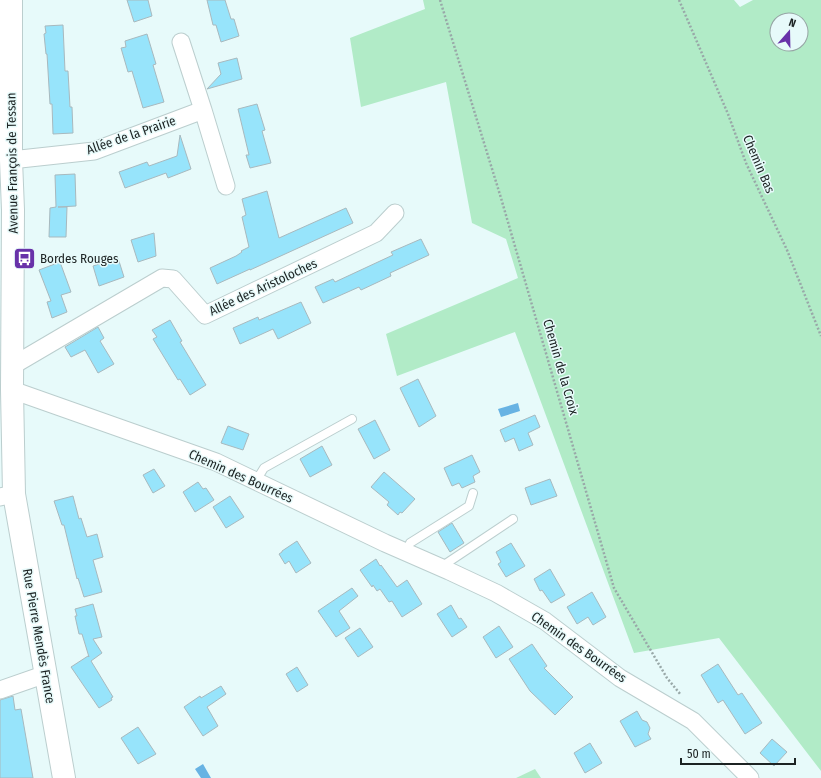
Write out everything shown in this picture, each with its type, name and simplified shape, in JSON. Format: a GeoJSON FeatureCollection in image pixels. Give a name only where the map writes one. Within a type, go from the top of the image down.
{"type":"FeatureCollection","features":[{"type":"Feature","properties":{"kind":"street","name":"Avenue François de Tessan"},"geometry":{"type":"LineString","coordinates":[[7,496],[12,390],[8,210],[11,160],[11,0]]}},
{"type":"Feature","properties":{"kind":"street"},"geometry":{"type":"LineString","coordinates":[[181,42],[226,186]]}},
{"type":"Feature","properties":{"kind":"street","name":"Allée de la Prairie"},"geometry":{"type":"LineString","coordinates":[[11,160],[94,151],[202,110]]}},
{"type":"Feature","properties":{"kind":"street","name":"Allée des Aristoloches"},"geometry":{"type":"LineString","coordinates":[[12,366],[162,278],[173,279],[205,314],[376,233],[395,214]]}},
{"type":"Feature","properties":{"kind":"street","name":"Chemin des Bourrées"},"geometry":{"type":"LineString","coordinates":[[12,390],[216,462],[496,593],[545,621],[620,678],[693,720],[750,778]]}},
{"type":"Feature","properties":{"kind":"street","name":"Rue Pierre Mendès France"},"geometry":{"type":"LineString","coordinates":[[7,496],[46,674],[64,778]]}},
{"type":"Feature","properties":{"kind":"street"},"geometry":{"type":"LineString","coordinates":[[0,690],[46,674]]}},
{"type":"Feature","properties":{"kind":"lane"},"geometry":{"type":"LineString","coordinates":[[256,481],[264,468],[352,419]]}},
{"type":"Feature","properties":{"kind":"lane"},"geometry":{"type":"LineString","coordinates":[[406,552],[410,543],[469,506],[473,493]]}},
{"type":"Feature","properties":{"kind":"lane"},"geometry":{"type":"LineString","coordinates":[[441,567],[513,519]]}},
{"type":"Feature","properties":{"kind":"path","name":"Chemin de la Croix"},"geometry":{"type":"LineString","coordinates":[[440,0],[503,205],[614,588],[667,678],[682,696]]}},
{"type":"Feature","properties":{"kind":"path","name":"Chemin Bas"},"geometry":{"type":"LineString","coordinates":[[680,0],[728,114],[746,163],[787,250],[821,336]]}},
{"type":"Feature","properties":{"kind":"green space"},"geometry":{"type":"Polygon","coordinates":[[[423,0],[734,0],[740,7],[753,0],[821,0],[821,771],[719,638],[634,653],[515,332],[397,376],[386,334],[518,278],[506,239],[472,223],[446,82],[361,107],[350,38],[425,9],[423,0]]]}},
{"type":"Feature","properties":{"kind":"green space"},"geometry":{"type":"Polygon","coordinates":[[[535,769],[541,778],[516,778],[535,769]]]}},
{"type":"Feature","properties":{"kind":"water"},"geometry":{"type":"Polygon","coordinates":[[[518,403],[520,411],[501,417],[498,409],[518,403]]]}},
{"type":"Feature","properties":{"kind":"water"},"geometry":{"type":"Polygon","coordinates":[[[203,764],[211,778],[201,778],[195,769],[203,764]]]}},
{"type":"Feature","properties":{"kind":"building"},"geometry":{"type":"Polygon","coordinates":[[[127,0],[148,0],[152,16],[134,22],[127,0]]]}},
{"type":"Feature","properties":{"kind":"building"},"geometry":{"type":"Polygon","coordinates":[[[207,0],[225,0],[231,19],[234,19],[239,36],[221,42],[216,25],[213,25],[207,0]]]}},
{"type":"Feature","properties":{"kind":"building"},"geometry":{"type":"Polygon","coordinates":[[[63,25],[65,71],[68,71],[73,133],[53,134],[52,104],[50,104],[47,54],[44,34],[46,33],[45,26],[63,25]]]}},
{"type":"Feature","properties":{"kind":"building"},"geometry":{"type":"Polygon","coordinates":[[[147,34],[156,64],[153,65],[164,102],[143,108],[132,71],[128,72],[121,48],[126,47],[125,41],[147,34]]]}},
{"type":"Feature","properties":{"kind":"building"},"geometry":{"type":"Polygon","coordinates":[[[237,58],[242,79],[207,89],[221,74],[218,63],[237,58]]]}},
{"type":"Feature","properties":{"kind":"building"},"geometry":{"type":"Polygon","coordinates":[[[257,104],[265,130],[262,131],[271,163],[250,168],[246,155],[249,155],[238,109],[257,104]]]}},
{"type":"Feature","properties":{"kind":"building"},"geometry":{"type":"Polygon","coordinates":[[[180,135],[191,169],[168,178],[166,173],[125,188],[119,172],[147,162],[149,166],[177,156],[180,135]]]}},
{"type":"Feature","properties":{"kind":"building"},"geometry":{"type":"Polygon","coordinates":[[[75,174],[76,206],[58,207],[67,207],[66,237],[49,237],[50,208],[56,207],[55,175],[75,174]]]}},
{"type":"Feature","properties":{"kind":"building"},"geometry":{"type":"Polygon","coordinates":[[[267,191],[279,238],[346,208],[353,223],[217,284],[210,268],[236,256],[242,252],[241,251],[249,247],[242,217],[246,215],[242,199],[267,191]]]}},
{"type":"Feature","properties":{"kind":"building"},"geometry":{"type":"Polygon","coordinates":[[[154,233],[156,256],[138,262],[131,240],[154,233]]]}},
{"type":"Feature","properties":{"kind":"building"},"geometry":{"type":"Polygon","coordinates":[[[421,239],[429,255],[390,273],[391,276],[361,290],[359,287],[323,303],[315,287],[333,279],[335,282],[393,255],[391,252],[421,239]]]}},
{"type":"Feature","properties":{"kind":"building"},"geometry":{"type":"Polygon","coordinates":[[[118,258],[124,277],[99,286],[93,266],[118,258]]]}},
{"type":"Feature","properties":{"kind":"building"},"geometry":{"type":"Polygon","coordinates":[[[60,262],[71,292],[61,295],[67,312],[52,318],[47,302],[51,301],[39,270],[60,262]]]}},
{"type":"Feature","properties":{"kind":"building"},"geometry":{"type":"Polygon","coordinates":[[[301,302],[311,323],[278,339],[273,329],[240,344],[233,328],[258,317],[259,320],[301,302]]]}},
{"type":"Feature","properties":{"kind":"building"},"geometry":{"type":"Polygon","coordinates":[[[170,320],[182,341],[180,342],[206,385],[190,395],[180,379],[178,380],[153,339],[157,337],[152,330],[170,320]]]}},
{"type":"Feature","properties":{"kind":"building"},"geometry":{"type":"Polygon","coordinates":[[[98,327],[104,338],[100,341],[114,364],[98,373],[85,350],[71,357],[65,347],[98,327]]]}},
{"type":"Feature","properties":{"kind":"building"},"geometry":{"type":"Polygon","coordinates":[[[418,379],[436,416],[419,427],[400,388],[418,379]]]}},
{"type":"Feature","properties":{"kind":"building"},"geometry":{"type":"Polygon","coordinates":[[[535,415],[540,427],[528,433],[533,445],[519,451],[514,438],[505,442],[500,430],[535,415]]]}},
{"type":"Feature","properties":{"kind":"building"},"geometry":{"type":"Polygon","coordinates":[[[375,420],[390,450],[374,459],[358,429],[375,420]]]}},
{"type":"Feature","properties":{"kind":"building"},"geometry":{"type":"Polygon","coordinates":[[[228,426],[249,434],[243,450],[221,443],[228,426]]]}},
{"type":"Feature","properties":{"kind":"building"},"geometry":{"type":"Polygon","coordinates":[[[322,446],[332,465],[310,477],[300,459],[322,446]]]}},
{"type":"Feature","properties":{"kind":"building"},"geometry":{"type":"Polygon","coordinates":[[[472,455],[480,472],[473,476],[475,482],[462,488],[459,483],[452,486],[444,468],[472,455]]]}},
{"type":"Feature","properties":{"kind":"building"},"geometry":{"type":"Polygon","coordinates":[[[154,469],[165,486],[153,493],[143,475],[154,469]]]}},
{"type":"Feature","properties":{"kind":"building"},"geometry":{"type":"Polygon","coordinates":[[[384,472],[415,499],[402,513],[400,512],[398,515],[387,505],[389,502],[371,487],[384,472]]]}},
{"type":"Feature","properties":{"kind":"building"},"geometry":{"type":"Polygon","coordinates":[[[550,479],[557,496],[531,505],[525,488],[550,479]]]}},
{"type":"Feature","properties":{"kind":"building"},"geometry":{"type":"Polygon","coordinates":[[[198,482],[203,489],[206,488],[214,500],[195,512],[183,492],[198,482]]]}},
{"type":"Feature","properties":{"kind":"building"},"geometry":{"type":"Polygon","coordinates":[[[73,496],[79,519],[81,518],[87,537],[97,534],[103,557],[93,560],[102,592],[84,597],[78,578],[77,579],[64,525],[62,525],[54,501],[73,496]]]}},
{"type":"Feature","properties":{"kind":"building"},"geometry":{"type":"Polygon","coordinates":[[[230,496],[244,517],[226,528],[213,507],[230,496]]]}},
{"type":"Feature","properties":{"kind":"building"},"geometry":{"type":"Polygon","coordinates":[[[452,523],[464,543],[450,552],[438,532],[452,523]]]}},
{"type":"Feature","properties":{"kind":"building"},"geometry":{"type":"Polygon","coordinates":[[[297,541],[311,563],[296,573],[289,561],[285,564],[279,554],[297,541]]]}},
{"type":"Feature","properties":{"kind":"building"},"geometry":{"type":"Polygon","coordinates":[[[511,543],[525,566],[506,577],[498,564],[501,562],[496,552],[511,543]]]}},
{"type":"Feature","properties":{"kind":"building"},"geometry":{"type":"Polygon","coordinates":[[[376,559],[397,587],[407,580],[422,604],[402,617],[392,601],[389,602],[380,589],[377,591],[373,585],[372,587],[360,570],[376,559]]]}},
{"type":"Feature","properties":{"kind":"building"},"geometry":{"type":"Polygon","coordinates":[[[550,569],[565,595],[551,603],[542,590],[540,591],[534,579],[550,569]]]}},
{"type":"Feature","properties":{"kind":"building"},"geometry":{"type":"Polygon","coordinates":[[[352,588],[358,596],[339,611],[350,628],[336,637],[318,611],[352,588]]]}},
{"type":"Feature","properties":{"kind":"building"},"geometry":{"type":"Polygon","coordinates":[[[592,592],[606,617],[593,625],[588,617],[577,624],[567,607],[592,592]]]}},
{"type":"Feature","properties":{"kind":"building"},"geometry":{"type":"Polygon","coordinates":[[[93,604],[102,637],[93,639],[102,653],[91,661],[113,697],[111,698],[112,700],[99,708],[71,667],[88,656],[89,657],[82,634],[79,634],[75,609],[93,604]]]}},
{"type":"Feature","properties":{"kind":"building"},"geometry":{"type":"Polygon","coordinates":[[[451,605],[459,619],[461,618],[467,627],[452,637],[437,614],[451,605]]]}},
{"type":"Feature","properties":{"kind":"building"},"geometry":{"type":"Polygon","coordinates":[[[499,626],[513,647],[496,658],[483,637],[499,626]]]}},
{"type":"Feature","properties":{"kind":"building"},"geometry":{"type":"Polygon","coordinates":[[[360,628],[373,647],[358,657],[345,638],[360,628]]]}},
{"type":"Feature","properties":{"kind":"building"},"geometry":{"type":"Polygon","coordinates":[[[532,644],[547,666],[544,668],[573,697],[555,715],[530,691],[509,659],[532,644]]]}},
{"type":"Feature","properties":{"kind":"building"},"geometry":{"type":"Polygon","coordinates":[[[718,664],[738,695],[742,693],[762,723],[745,734],[723,700],[718,703],[701,675],[718,664]]]}},
{"type":"Feature","properties":{"kind":"building"},"geometry":{"type":"Polygon","coordinates":[[[297,667],[308,685],[297,692],[286,674],[297,667]]]}},
{"type":"Feature","properties":{"kind":"building"},"geometry":{"type":"Polygon","coordinates":[[[221,686],[226,694],[207,707],[218,726],[203,736],[184,707],[200,696],[201,698],[221,686]]]}},
{"type":"Feature","properties":{"kind":"building"},"geometry":{"type":"Polygon","coordinates":[[[13,696],[15,710],[21,709],[33,778],[0,778],[0,700],[13,696]]]}},
{"type":"Feature","properties":{"kind":"building"},"geometry":{"type":"Polygon","coordinates":[[[637,711],[642,720],[647,722],[650,728],[648,734],[651,739],[635,747],[620,721],[637,711]]]}},
{"type":"Feature","properties":{"kind":"building"},"geometry":{"type":"Polygon","coordinates":[[[138,727],[156,754],[138,764],[121,738],[138,727]]]}},
{"type":"Feature","properties":{"kind":"building"},"geometry":{"type":"Polygon","coordinates":[[[772,739],[787,752],[774,766],[760,753],[772,739]]]}},
{"type":"Feature","properties":{"kind":"building"},"geometry":{"type":"Polygon","coordinates":[[[590,743],[602,763],[585,773],[574,753],[590,743]]]}},
{"type":"Feature","properties":{"kind":"place","name":"Bordes Rouges"},"geometry":{"type":"Point","coordinates":[25,258]}}]}
